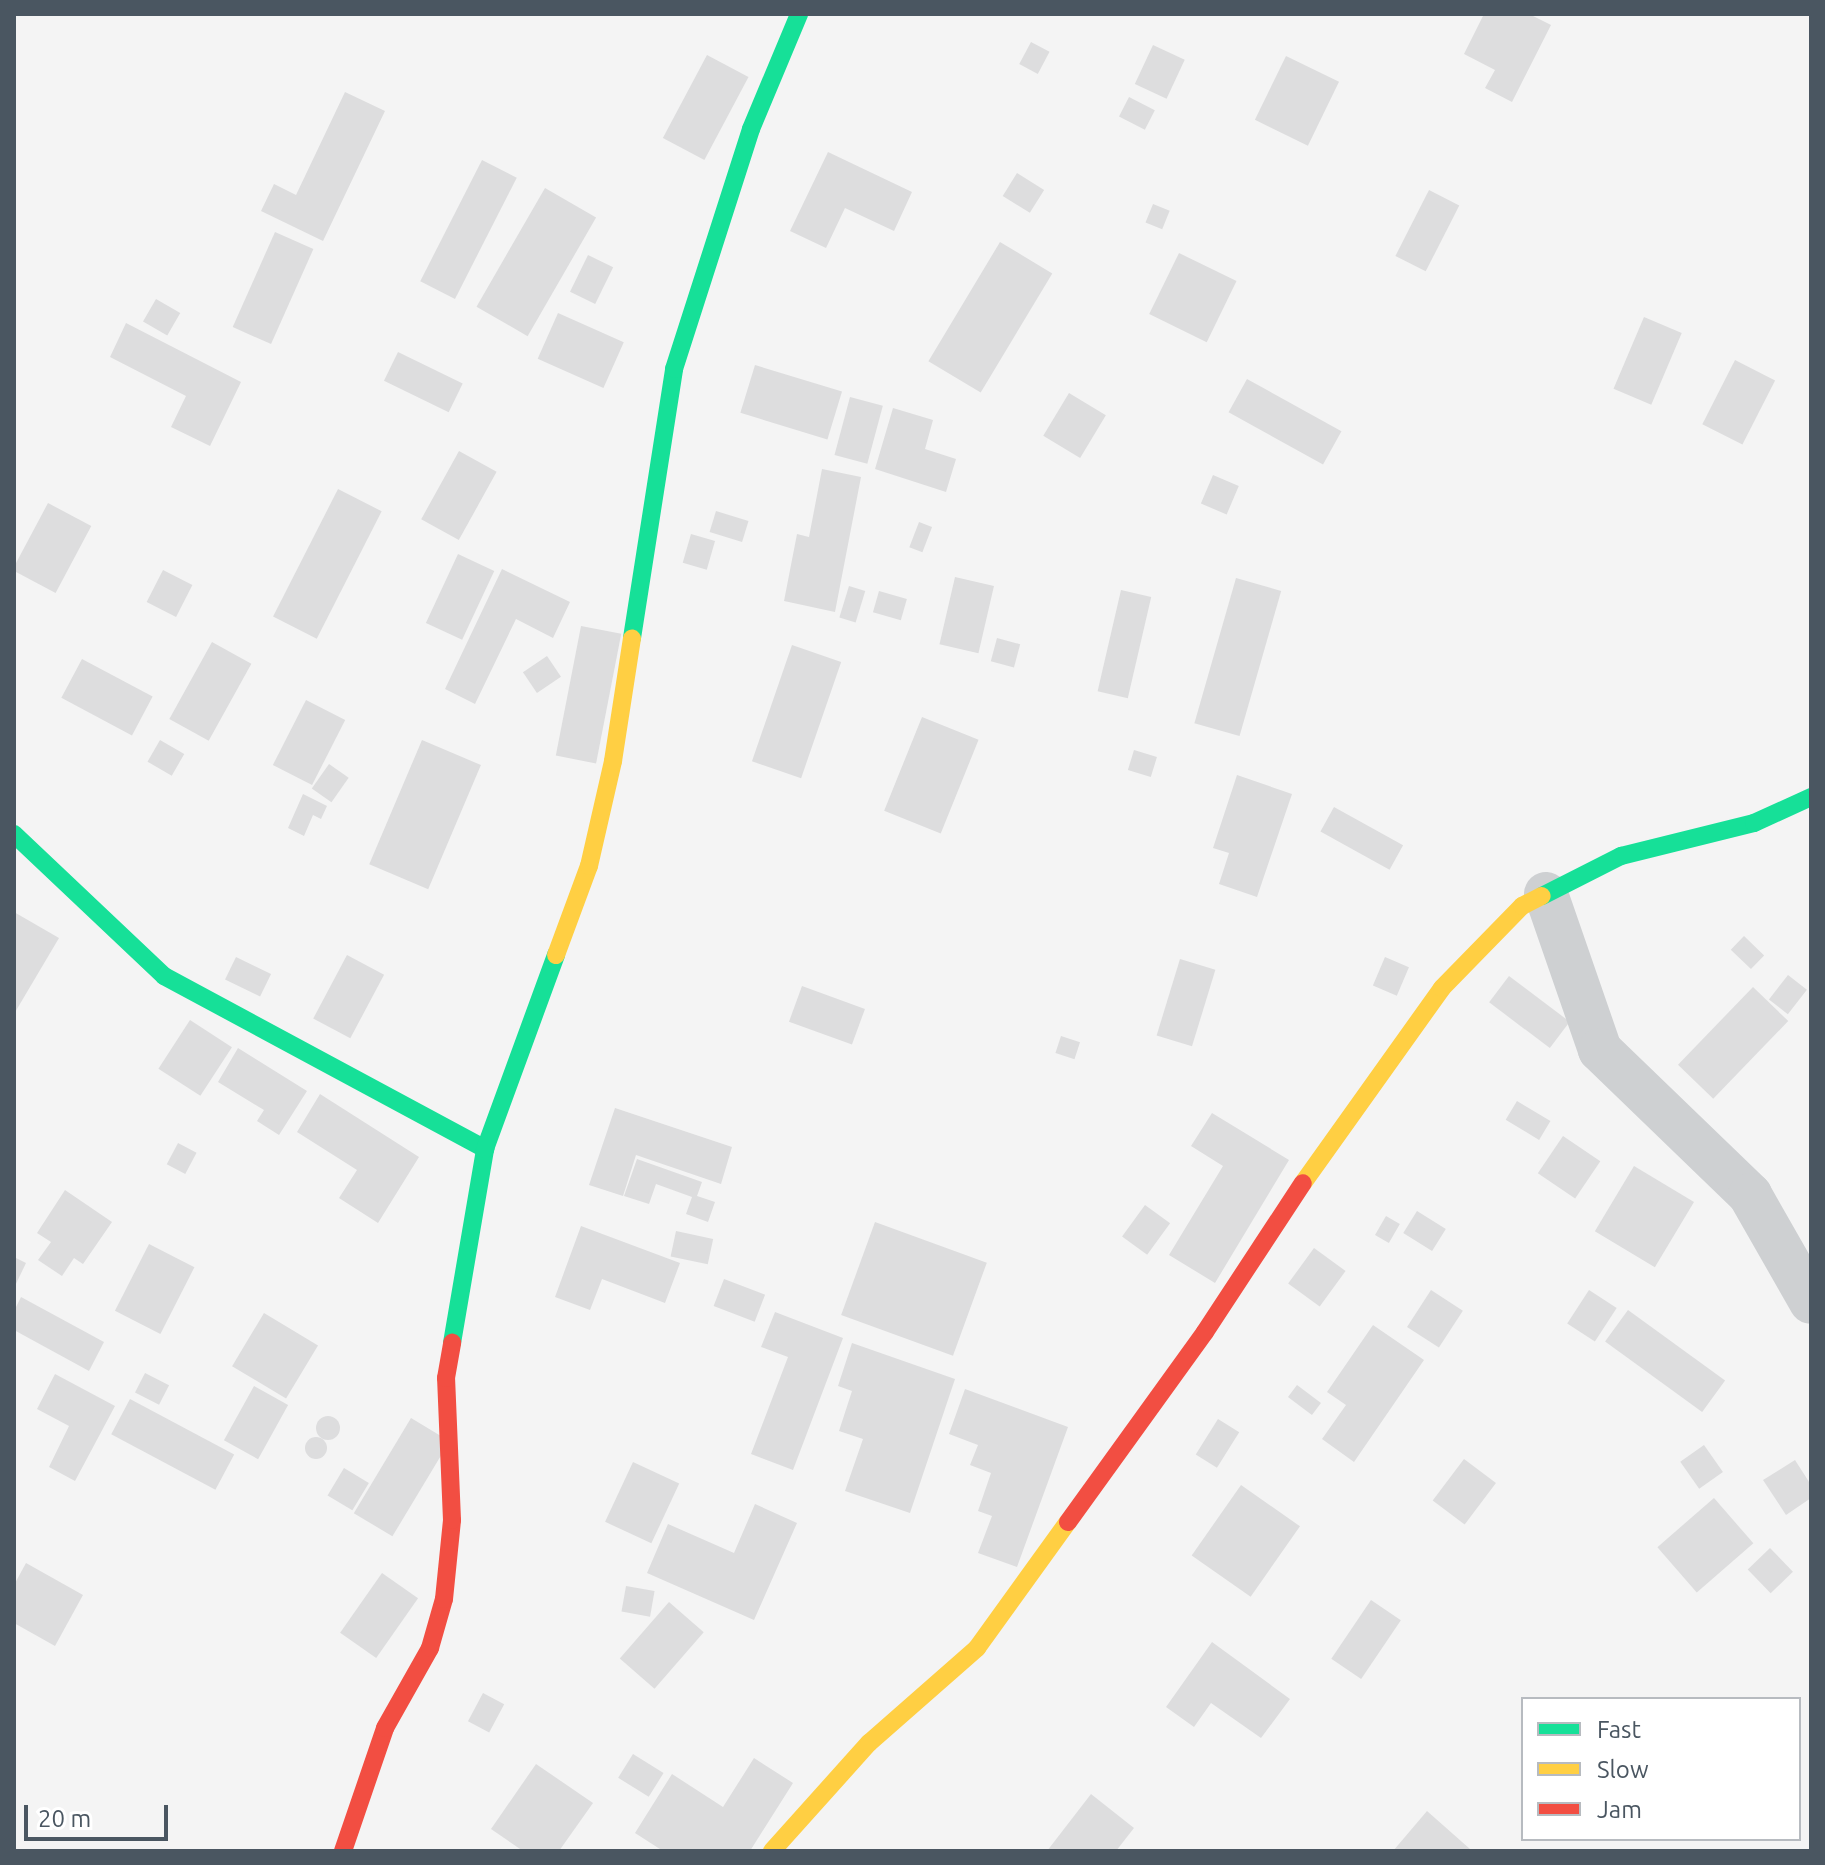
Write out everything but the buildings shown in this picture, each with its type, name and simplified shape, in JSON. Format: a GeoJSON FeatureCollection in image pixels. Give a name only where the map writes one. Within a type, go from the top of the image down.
{"type":"FeatureCollection","features":[{"type":"Feature","properties":{"kind":"street"},"geometry":{"type":"LineString","coordinates":[[343,1851],[385,1728],[430,1648],[444,1599],[452,1520],[446,1378],[485,1149],[589,866],[613,761],[674,369],[751,129],[799,14]]}},
{"type":"Feature","properties":{"kind":"street"},"geometry":{"type":"LineString","coordinates":[[772,1851],[869,1743],[977,1648],[1196,1345],[1358,1101],[1442,988],[1522,906],[1621,856],[1754,823],[1811,797]]}},
{"type":"Feature","properties":{"kind":"street"},"geometry":{"type":"LineString","coordinates":[[14,834],[164,976],[485,1149]]}},
{"type":"Feature","properties":{"kind":"street"},"geometry":{"type":"LineString","coordinates":[[1546,894],[1600,1050],[1750,1195],[1811,1302]]}},
{"type":"Feature","properties":{"kind":"traffic: fast"},"geometry":{"type":"LineString","coordinates":[[632,638],[674,369],[751,129],[799,14]]}},
{"type":"Feature","properties":{"kind":"traffic: fast"},"geometry":{"type":"LineString","coordinates":[[1542,896],[1621,856],[1754,823],[1811,797]]}},
{"type":"Feature","properties":{"kind":"traffic: fast"},"geometry":{"type":"LineString","coordinates":[[14,834],[164,976],[485,1149]]}},
{"type":"Feature","properties":{"kind":"traffic: fast"},"geometry":{"type":"LineString","coordinates":[[452,1343],[485,1149],[556,955]]}},
{"type":"Feature","properties":{"kind":"traffic: slow"},"geometry":{"type":"LineString","coordinates":[[556,955],[589,866],[613,761],[632,638]]}},
{"type":"Feature","properties":{"kind":"traffic: slow"},"geometry":{"type":"LineString","coordinates":[[1303,1183],[1442,988],[1522,906],[1542,896]]}},
{"type":"Feature","properties":{"kind":"traffic: slow"},"geometry":{"type":"LineString","coordinates":[[772,1851],[869,1743],[977,1648],[1068,1522]]}},
{"type":"Feature","properties":{"kind":"traffic: jam"},"geometry":{"type":"LineString","coordinates":[[1068,1522],[1205,1332],[1303,1183]]}},
{"type":"Feature","properties":{"kind":"traffic: jam"},"geometry":{"type":"LineString","coordinates":[[343,1851],[385,1728],[430,1648],[444,1599],[452,1520],[446,1378],[452,1343]]}}]}
